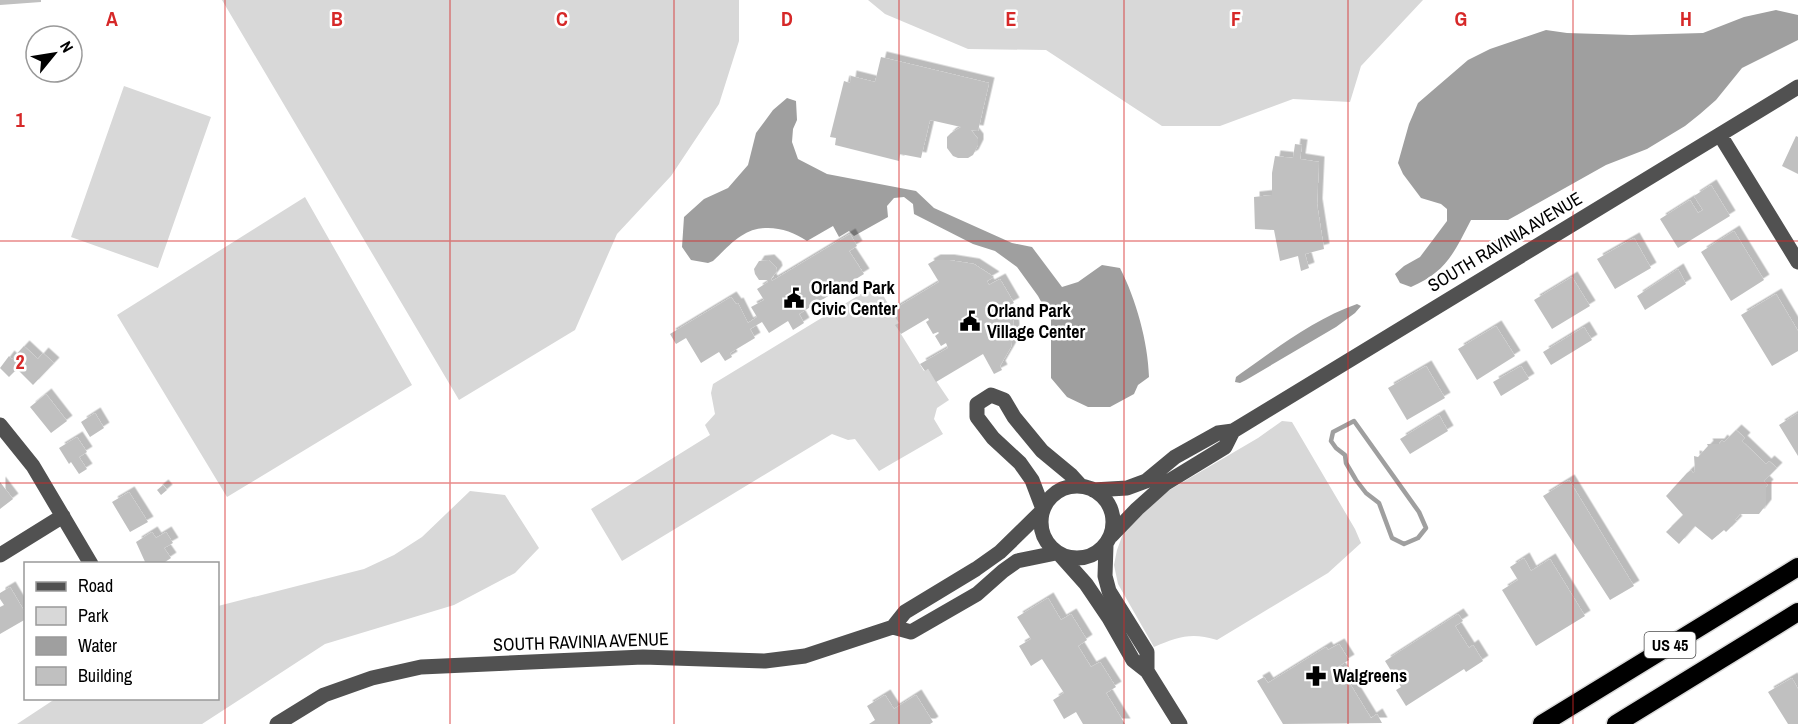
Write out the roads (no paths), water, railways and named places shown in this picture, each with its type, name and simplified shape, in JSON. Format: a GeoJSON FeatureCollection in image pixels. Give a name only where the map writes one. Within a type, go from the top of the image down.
{"type":"FeatureCollection","features":[{"type":"Feature","properties":{"kind":"highway","name":"US 45"},"geometry":{"type":"LineString","coordinates":[[1542,724],[1798,567]]}},
{"type":"Feature","properties":{"kind":"highway","name":"US 45"},"geometry":{"type":"LineString","coordinates":[[1616,724],[1798,612]]}},
{"type":"Feature","properties":{"kind":"street","name":"SOUTH RAVINIA AVENUE"},"geometry":{"type":"LineString","coordinates":[[1087,488],[1127,488],[1146,481],[1176,458],[1218,433],[1233,431],[1798,87]]}},
{"type":"Feature","properties":{"kind":"street"},"geometry":{"type":"LineString","coordinates":[[1720,135],[1798,262]]}},
{"type":"Feature","properties":{"kind":"street"},"geometry":{"type":"LineString","coordinates":[[1042,510],[1032,480],[1020,463],[993,438],[977,417],[977,404],[991,395],[1004,400],[1014,417],[1042,451],[1087,488],[1103,497],[1109,506],[1113,526],[1108,540],[1105,576],[1109,591],[1147,652],[1147,671]]}},
{"type":"Feature","properties":{"kind":"street"},"geometry":{"type":"LineString","coordinates":[[0,425],[33,466],[90,562]]}},
{"type":"Feature","properties":{"kind":"street","name":"SOUTH RAVINIA AVENUE"},"geometry":{"type":"LineString","coordinates":[[1108,540],[1166,483],[1225,447],[1233,431]]}},
{"type":"Feature","properties":{"kind":"street"},"geometry":{"type":"LineString","coordinates":[[1087,488],[1069,486],[1057,491],[1047,500],[1040,522],[1042,533],[1047,543],[1086,584],[1133,660],[1147,671],[1180,724]]}},
{"type":"Feature","properties":{"kind":"street","name":"SOUTH RAVINIA AVENUE"},"geometry":{"type":"LineString","coordinates":[[894,627],[905,612],[976,570],[1000,552],[1042,510]]}},
{"type":"Feature","properties":{"kind":"street"},"geometry":{"type":"LineString","coordinates":[[0,555],[63,516]]}},
{"type":"Feature","properties":{"kind":"street"},"geometry":{"type":"LineString","coordinates":[[1059,554],[1080,559],[1089,557],[1108,540]]}},
{"type":"Feature","properties":{"kind":"street","name":"SOUTH RAVINIA AVENUE"},"geometry":{"type":"LineString","coordinates":[[277,724],[324,695],[372,678],[421,667],[644,657],[765,661],[805,656],[894,627],[911,632],[977,594],[1017,561],[1059,554]]}},
{"type":"Feature","properties":{"kind":"water"},"geometry":{"type":"Polygon","coordinates":[[[1776,10],[1798,15],[1798,40],[1742,68],[1716,100],[1685,126],[1647,149],[1606,165],[1508,220],[1471,220],[1454,252],[1441,268],[1411,287],[1400,283],[1395,274],[1420,257],[1447,221],[1447,209],[1441,204],[1421,198],[1403,174],[1398,163],[1409,124],[1418,103],[1468,60],[1490,49],[1546,30],[1631,35],[1703,33],[1744,17],[1776,10]]]}},
{"type":"Feature","properties":{"kind":"water"},"geometry":{"type":"Polygon","coordinates":[[[787,98],[796,101],[797,120],[793,129],[792,142],[798,159],[827,174],[916,191],[934,208],[1012,243],[1032,247],[1062,287],[1078,282],[1102,265],[1120,268],[1140,321],[1149,377],[1138,385],[1134,394],[1110,407],[1088,407],[1067,397],[1051,378],[1051,320],[1038,296],[1017,267],[995,251],[973,244],[914,214],[913,204],[904,197],[894,198],[887,206],[888,217],[854,236],[849,231],[839,237],[833,226],[807,241],[800,236],[775,228],[758,229],[737,238],[713,261],[708,263],[691,260],[682,247],[684,217],[704,199],[728,188],[748,165],[756,133],[773,110],[787,98]]]}},
{"type":"Feature","properties":{"kind":"water"},"geometry":{"type":"Polygon","coordinates":[[[1357,304],[1361,306],[1355,313],[1336,327],[1246,380],[1240,383],[1235,382],[1236,377],[1296,335],[1341,310],[1357,304]]]}},
{"type":"Feature","properties":{"kind":"waterway"},"geometry":{"type":"LineString","coordinates":[[1354,421],[1419,512],[1426,528],[1418,538],[1404,544],[1392,538],[1379,503],[1366,493],[1346,463],[1345,455],[1331,441],[1333,432],[1354,421]]}},
{"type":"Feature","properties":{"kind":"place","name":"Orland Park Civic Center"},"geometry":{"type":"Point","coordinates":[794,298]}},
{"type":"Feature","properties":{"kind":"place","name":"Orland Park Village Center"},"geometry":{"type":"Point","coordinates":[970,321]}},
{"type":"Feature","properties":{"kind":"place","name":"Walgreens"},"geometry":{"type":"Point","coordinates":[1316,676]}}]}
